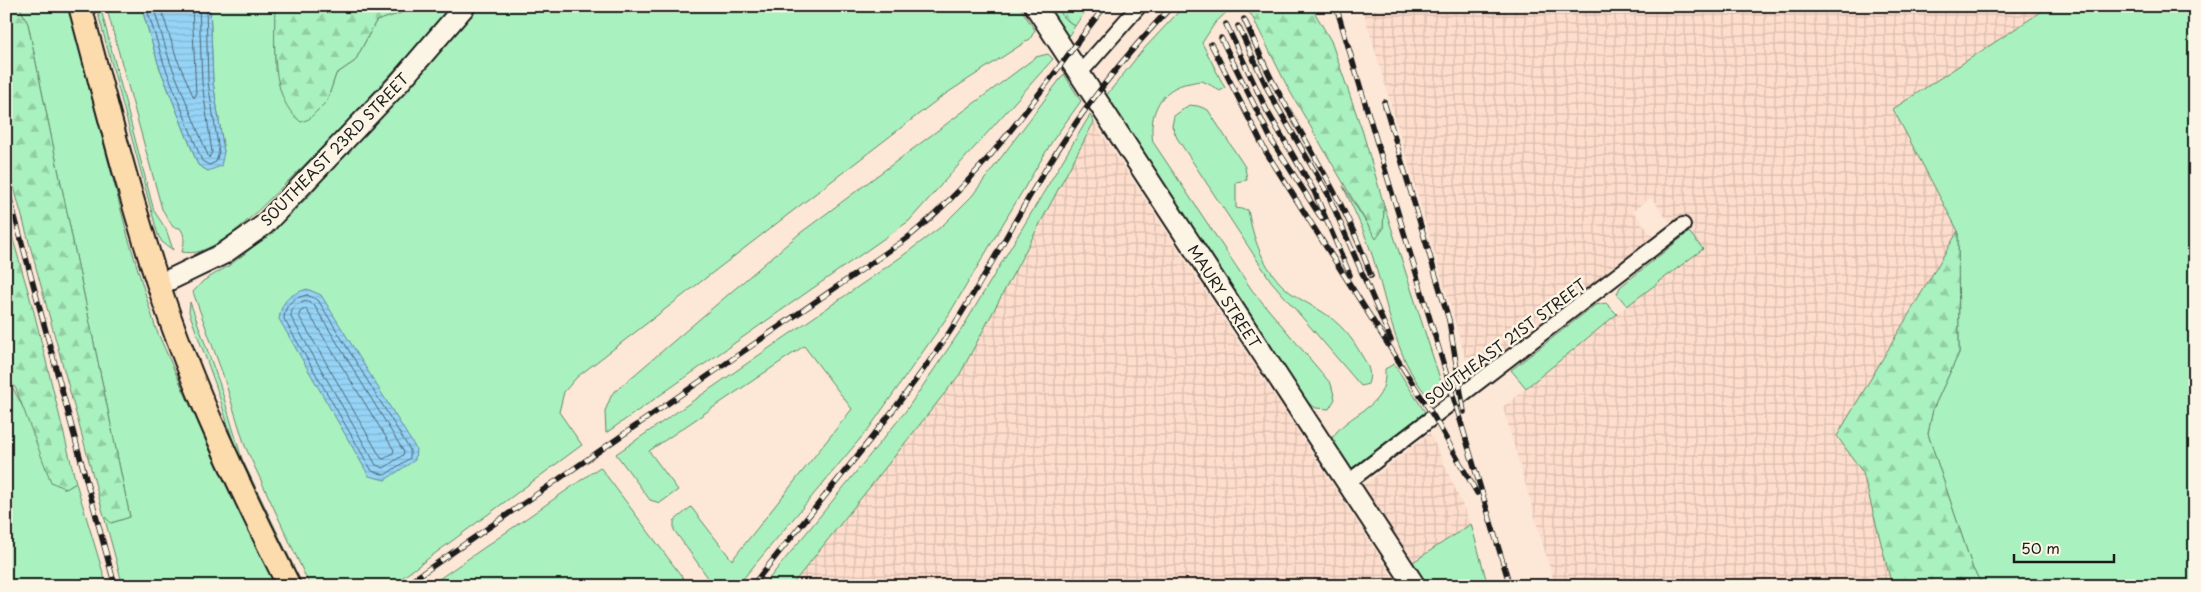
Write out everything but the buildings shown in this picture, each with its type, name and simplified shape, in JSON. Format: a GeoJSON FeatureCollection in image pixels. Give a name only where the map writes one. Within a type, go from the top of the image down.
{"type":"FeatureCollection","features":[{"type":"Feature","properties":{"kind":"main road"},"geometry":{"type":"LineString","coordinates":[[80,6],[124,172],[159,285],[213,428],[289,586]]}},
{"type":"Feature","properties":{"kind":"main road","name":"SOUTHEAST 23RD STREET"},"geometry":{"type":"LineString","coordinates":[[159,285],[223,254],[264,224],[398,84],[466,6]]}},
{"type":"Feature","properties":{"kind":"main road","name":"MAURY STREET"},"geometry":{"type":"LineString","coordinates":[[1035,6],[1415,586]]}},
{"type":"Feature","properties":{"kind":"street"},"geometry":{"type":"LineString","coordinates":[[1079,74],[1140,6]]}},
{"type":"Feature","properties":{"kind":"street","name":"SOUTHEAST 21ST STREET"},"geometry":{"type":"LineString","coordinates":[[1347,483],[1683,225]]}},
{"type":"Feature","properties":{"kind":"shaded area"},"geometry":{"type":"Polygon","coordinates":[[[1362,6],[2050,6],[1893,109],[1958,231],[1837,436],[1940,586],[1555,586],[1503,407],[1627,306],[1703,249],[1678,218],[1670,223],[1651,197],[1633,211],[1653,237],[1471,376],[1362,6]]]}},
{"type":"Feature","properties":{"kind":"shaded area"},"geometry":{"type":"Polygon","coordinates":[[[1094,122],[1399,586],[791,586],[960,374],[1094,122]]]}},
{"type":"Feature","properties":{"kind":"shaded area"},"geometry":{"type":"Polygon","coordinates":[[[1430,433],[1471,524],[1410,564],[1364,485],[1430,433]]]}},
{"type":"Feature","properties":{"kind":"green space"},"geometry":{"type":"Polygon","coordinates":[[[6,6],[19,6],[28,24],[130,517],[111,523],[104,516],[6,158],[6,6]]]}},
{"type":"Feature","properties":{"kind":"green space"},"geometry":{"type":"Polygon","coordinates":[[[19,6],[68,6],[128,237],[156,329],[214,459],[276,586],[123,586],[104,516],[111,523],[130,517],[28,24],[19,6]]]}},
{"type":"Feature","properties":{"kind":"green space"},"geometry":{"type":"Polygon","coordinates":[[[96,6],[100,6],[154,211],[166,229],[173,250],[162,242],[158,235],[96,6]]]}},
{"type":"Feature","properties":{"kind":"green space"},"geometry":{"type":"Polygon","coordinates":[[[106,6],[141,6],[159,66],[198,165],[208,171],[224,152],[213,82],[210,6],[275,6],[275,71],[327,101],[336,74],[355,61],[376,21],[401,13],[410,6],[453,6],[347,121],[254,215],[213,246],[189,253],[182,252],[184,240],[182,231],[180,228],[173,227],[162,209],[106,6]]]}},
{"type":"Feature","properties":{"kind":"green space"},"geometry":{"type":"Polygon","coordinates":[[[275,6],[410,6],[401,13],[376,21],[355,61],[336,74],[327,101],[309,119],[301,122],[291,112],[283,99],[279,84],[275,52],[275,6]]]}},
{"type":"Feature","properties":{"kind":"green space"},"geometry":{"type":"Polygon","coordinates":[[[480,6],[1019,6],[1035,30],[1030,39],[941,97],[577,377],[564,392],[559,412],[582,445],[391,586],[310,586],[245,446],[223,375],[193,292],[203,281],[230,265],[267,236],[311,194],[337,161],[480,6]]]}},
{"type":"Feature","properties":{"kind":"green space"},"geometry":{"type":"Polygon","coordinates":[[[1046,6],[1058,6],[1063,17],[1075,26],[1067,38],[1046,6]]]}},
{"type":"Feature","properties":{"kind":"green space"},"geometry":{"type":"Polygon","coordinates":[[[1058,6],[1089,6],[1075,26],[1063,17],[1058,6]]]}},
{"type":"Feature","properties":{"kind":"green space"},"geometry":{"type":"Polygon","coordinates":[[[1184,6],[1233,6],[1215,23],[1202,43],[1225,88],[1220,91],[1201,81],[1171,90],[1158,104],[1152,122],[1153,142],[1252,290],[1331,384],[1335,399],[1329,409],[1316,408],[1303,400],[1105,97],[1142,51],[1184,6]]]}},
{"type":"Feature","properties":{"kind":"green space"},"geometry":{"type":"Polygon","coordinates":[[[1234,6],[1311,6],[1331,41],[1363,133],[1384,205],[1383,229],[1376,239],[1288,88],[1251,14],[1234,6]]]}},
{"type":"Feature","properties":{"kind":"green space"},"geometry":{"type":"Polygon","coordinates":[[[2050,6],[2192,6],[2195,11],[2195,586],[1983,586],[1973,569],[1928,434],[1933,409],[1959,353],[1958,231],[1893,109],[2050,6]]]}},
{"type":"Feature","properties":{"kind":"green space"},"geometry":{"type":"Polygon","coordinates":[[[1048,54],[1053,59],[909,221],[606,433],[605,411],[612,394],[799,234],[1036,57],[1048,54]]]}},
{"type":"Feature","properties":{"kind":"green space"},"geometry":{"type":"Polygon","coordinates":[[[1064,74],[1081,101],[1053,140],[948,316],[870,427],[737,586],[714,586],[674,530],[674,521],[691,507],[732,560],[852,409],[804,346],[649,451],[678,490],[660,503],[650,500],[616,454],[901,257],[942,226],[972,196],[1064,74]]]}},
{"type":"Feature","properties":{"kind":"green space"},"geometry":{"type":"Polygon","coordinates":[[[1189,105],[1208,110],[1245,167],[1247,180],[1236,182],[1236,208],[1248,210],[1255,239],[1273,275],[1289,292],[1328,315],[1345,331],[1368,366],[1370,376],[1368,384],[1361,386],[1271,281],[1177,138],[1172,126],[1174,116],[1189,105]]]}},
{"type":"Feature","properties":{"kind":"green space"},"geometry":{"type":"Polygon","coordinates":[[[1090,115],[1094,122],[960,374],[791,586],[763,586],[905,412],[963,327],[1090,115]]]}},
{"type":"Feature","properties":{"kind":"green space"},"geometry":{"type":"Polygon","coordinates":[[[1343,186],[1376,238],[1383,229],[1384,205],[1442,385],[1427,395],[1415,380],[1398,344],[1369,246],[1343,186]]]}},
{"type":"Feature","properties":{"kind":"green space"},"geometry":{"type":"Polygon","coordinates":[[[6,215],[34,312],[76,483],[66,489],[51,482],[16,389],[6,375],[6,215]]]}},
{"type":"Feature","properties":{"kind":"green space"},"geometry":{"type":"Polygon","coordinates":[[[1958,231],[1959,353],[1933,409],[1928,434],[1973,569],[1983,586],[1892,586],[1863,473],[1837,436],[1958,231]]]}},
{"type":"Feature","properties":{"kind":"green space"},"geometry":{"type":"Polygon","coordinates":[[[1689,232],[1703,249],[1627,306],[1617,294],[1620,287],[1689,232]]]}},
{"type":"Feature","properties":{"kind":"green space"},"geometry":{"type":"Polygon","coordinates":[[[190,302],[220,385],[242,459],[301,582],[299,583],[239,461],[216,386],[189,312],[190,302]]]}},
{"type":"Feature","properties":{"kind":"green space"},"geometry":{"type":"Polygon","coordinates":[[[1606,303],[1617,314],[1526,388],[1511,370],[1595,305],[1606,303]]]}},
{"type":"Feature","properties":{"kind":"green space"},"geometry":{"type":"Polygon","coordinates":[[[1394,364],[1425,412],[1351,469],[1331,440],[1347,422],[1374,402],[1380,394],[1384,383],[1385,369],[1394,364]]]}},
{"type":"Feature","properties":{"kind":"green space"},"geometry":{"type":"Polygon","coordinates":[[[6,375],[66,489],[76,483],[107,586],[6,586],[6,375]]]}},
{"type":"Feature","properties":{"kind":"green space"},"geometry":{"type":"Polygon","coordinates":[[[600,467],[689,586],[429,586],[600,467]]]}},
{"type":"Feature","properties":{"kind":"green space"},"geometry":{"type":"Polygon","coordinates":[[[1471,524],[1488,586],[1425,586],[1410,564],[1471,524]]]}},
{"type":"Feature","properties":{"kind":"water"},"geometry":{"type":"Polygon","coordinates":[[[141,6],[210,6],[213,82],[224,152],[221,166],[208,171],[198,165],[159,66],[141,6]]]}},
{"type":"Feature","properties":{"kind":"water"},"geometry":{"type":"Polygon","coordinates":[[[307,289],[321,295],[416,449],[415,460],[385,480],[369,476],[279,319],[282,307],[287,299],[307,289]]]}},
{"type":"Feature","properties":{"kind":"railway"},"geometry":{"type":"LineString","coordinates":[[404,586],[906,239],[935,214],[988,158],[1105,6]]}},
{"type":"Feature","properties":{"kind":"railway"},"geometry":{"type":"LineString","coordinates":[[752,586],[875,433],[922,371],[959,317],[1062,143],[1122,62],[1172,6]]}},
{"type":"Feature","properties":{"kind":"railway"},"geometry":{"type":"LineString","coordinates":[[1336,6],[1510,586]]}},
{"type":"Feature","properties":{"kind":"railway"},"geometry":{"type":"LineString","coordinates":[[1244,19],[1275,86],[1341,205],[1371,276]]}},
{"type":"Feature","properties":{"kind":"railway"},"geometry":{"type":"LineString","coordinates":[[1226,24],[1267,111],[1314,191],[1350,275]]}},
{"type":"Feature","properties":{"kind":"railway"},"geometry":{"type":"LineString","coordinates":[[1238,26],[1271,96],[1328,194],[1391,340]]}},
{"type":"Feature","properties":{"kind":"railway"},"geometry":{"type":"LineString","coordinates":[[1221,38],[1272,141],[1322,219]]}},
{"type":"Feature","properties":{"kind":"railway"},"geometry":{"type":"LineString","coordinates":[[1211,44],[1266,152],[1434,417],[1477,493]]}},
{"type":"Feature","properties":{"kind":"railway"},"geometry":{"type":"LineString","coordinates":[[1384,102],[1449,320],[1464,412]]}},
{"type":"Feature","properties":{"kind":"railway"},"geometry":{"type":"LineString","coordinates":[[6,184],[115,586]]}}]}
